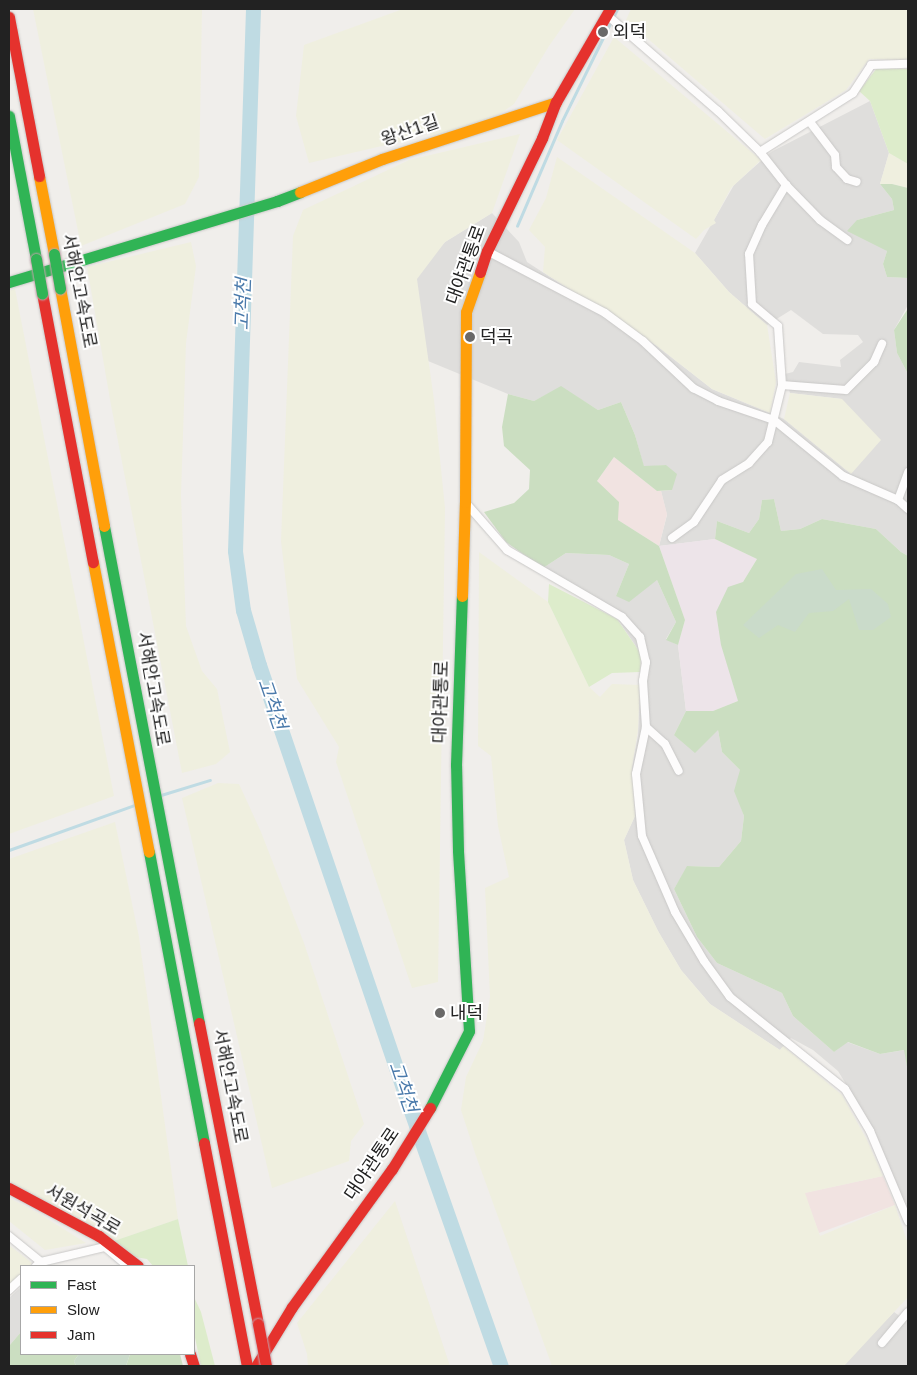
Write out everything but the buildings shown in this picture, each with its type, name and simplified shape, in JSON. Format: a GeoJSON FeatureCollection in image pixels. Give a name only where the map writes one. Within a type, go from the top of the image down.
{"type":"FeatureCollection","features":[{"type":"Feature","properties":{"kind":"main road","name":"대야관통로"},"geometry":{"type":"LineString","coordinates":[[256,1366],[292,1307],[398,1160],[435,1100],[469,1030],[458,850],[456,765],[465,502],[466,312],[487,251],[542,138],[556,102],[610,15]]}},
{"type":"Feature","properties":{"kind":"main road","name":"서해안고속도로"},"geometry":{"type":"LineString","coordinates":[[9,17],[151,776],[266,1366]]}},
{"type":"Feature","properties":{"kind":"main road","name":"왕산1길"},"geometry":{"type":"LineString","coordinates":[[9,282],[277,201],[382,159],[556,102]]}},
{"type":"Feature","properties":{"kind":"main road","name":"서해안고속도로"},"geometry":{"type":"LineString","coordinates":[[9,116],[247,1366]]}},
{"type":"Feature","properties":{"kind":"main road","name":"서원석곡로"},"geometry":{"type":"LineString","coordinates":[[9,1188],[99,1236],[137,1265]]}},
{"type":"Feature","properties":{"kind":"street"},"geometry":{"type":"LineString","coordinates":[[610,15],[718,111],[760,152],[786,185],[820,220],[848,240]]}},
{"type":"Feature","properties":{"kind":"street"},"geometry":{"type":"LineString","coordinates":[[760,152],[853,93],[871,65],[908,64]]}},
{"type":"Feature","properties":{"kind":"street"},"geometry":{"type":"LineString","coordinates":[[810,122],[835,154],[836,167],[847,178],[857,182]]}},
{"type":"Feature","properties":{"kind":"street"},"geometry":{"type":"LineString","coordinates":[[672,538],[694,522],[722,480],[749,463],[768,442],[782,385],[778,326],[752,304],[749,254],[762,225],[786,185]]}},
{"type":"Feature","properties":{"kind":"street"},"geometry":{"type":"LineString","coordinates":[[487,251],[605,313],[643,341],[693,388],[718,400],[774,420],[843,476],[898,500],[908,510]]}},
{"type":"Feature","properties":{"kind":"street"},"geometry":{"type":"LineString","coordinates":[[782,385],[846,390],[874,362],[882,344]]}},
{"type":"Feature","properties":{"kind":"street"},"geometry":{"type":"LineString","coordinates":[[898,500],[908,472]]}},
{"type":"Feature","properties":{"kind":"street"},"geometry":{"type":"LineString","coordinates":[[465,502],[506,550],[622,617],[640,637],[646,662],[643,680],[646,727],[636,774],[642,836],[675,912],[704,961],[730,997],[845,1089],[870,1131],[908,1221]]}},
{"type":"Feature","properties":{"kind":"street"},"geometry":{"type":"LineString","coordinates":[[646,727],[665,744],[680,771]]}},
{"type":"Feature","properties":{"kind":"street"},"geometry":{"type":"LineString","coordinates":[[9,1236],[39,1264],[104,1246],[127,1265]]}},
{"type":"Feature","properties":{"kind":"street"},"geometry":{"type":"LineString","coordinates":[[9,1290],[20,1281]]}},
{"type":"Feature","properties":{"kind":"street"},"geometry":{"type":"LineString","coordinates":[[882,1343],[908,1312]]}},
{"type":"Feature","properties":{"kind":"shaded area"},"geometry":{"type":"Polygon","coordinates":[[[870,101],[889,153],[880,184],[892,199],[894,210],[857,220],[887,251],[883,264],[887,277],[908,278],[908,305],[894,330],[897,353],[908,374],[908,556],[876,529],[822,519],[800,529],[781,531],[774,499],[762,500],[759,519],[749,533],[717,521],[715,539],[659,546],[667,515],[661,491],[672,490],[666,465],[644,467],[635,435],[621,402],[598,410],[561,387],[534,401],[508,394],[428,361],[415,274],[445,242],[492,213],[519,242],[527,262],[657,346],[712,389],[784,419],[851,474],[842,399],[790,393],[785,374],[793,372],[799,362],[841,367],[840,360],[863,342],[858,335],[823,334],[791,310],[767,325],[729,292],[695,253],[734,185],[771,152],[870,101]]]}},
{"type":"Feature","properties":{"kind":"shaded area"},"geometry":{"type":"Polygon","coordinates":[[[614,457],[657,491],[661,491],[667,514],[659,546],[618,520],[597,481],[614,457]]]}},
{"type":"Feature","properties":{"kind":"shaded area"},"geometry":{"type":"Polygon","coordinates":[[[715,539],[757,559],[743,582],[722,645],[738,701],[713,711],[686,711],[678,645],[685,620],[659,546],[715,539]]]}},
{"type":"Feature","properties":{"kind":"shaded area"},"geometry":{"type":"Polygon","coordinates":[[[566,553],[609,555],[629,564],[616,596],[657,580],[676,622],[666,639],[678,645],[686,711],[674,735],[718,730],[722,752],[740,770],[739,802],[744,816],[741,841],[719,867],[688,866],[674,889],[697,937],[717,963],[782,993],[793,1016],[834,1052],[847,1042],[880,1054],[905,1050],[908,1072],[908,1211],[875,1132],[838,1071],[813,1050],[791,1038],[780,1050],[710,1004],[681,970],[658,931],[633,880],[624,840],[635,816],[632,767],[638,736],[641,654],[614,614],[543,568],[566,553]]]}},
{"type":"Feature","properties":{"kind":"shaded area"},"geometry":{"type":"Polygon","coordinates":[[[883,1176],[895,1205],[819,1233],[804,1193],[883,1176]]]}},
{"type":"Feature","properties":{"kind":"shaded area"},"geometry":{"type":"Polygon","coordinates":[[[20,1288],[20,1333],[9,1346],[9,1298],[20,1288]]]}},
{"type":"Feature","properties":{"kind":"shaded area"},"geometry":{"type":"Polygon","coordinates":[[[894,1312],[908,1322],[908,1366],[842,1365],[894,1312]]]}},
{"type":"Feature","properties":{"kind":"green space"},"geometry":{"type":"Polygon","coordinates":[[[33,9],[202,9],[199,177],[185,204],[81,246],[33,9]]]}},
{"type":"Feature","properties":{"kind":"green space"},"geometry":{"type":"Polygon","coordinates":[[[403,9],[575,9],[549,46],[514,104],[500,114],[431,138],[429,131],[403,141],[309,163],[296,116],[304,45],[403,9]]]}},
{"type":"Feature","properties":{"kind":"green space"},"geometry":{"type":"Polygon","coordinates":[[[631,9],[908,9],[908,60],[869,59],[846,90],[765,139],[626,20],[631,9]]]}},
{"type":"Feature","properties":{"kind":"green space"},"geometry":{"type":"Polygon","coordinates":[[[614,37],[761,160],[731,188],[714,220],[716,223],[704,230],[696,239],[557,140],[614,37]]]}},
{"type":"Feature","properties":{"kind":"green space"},"geometry":{"type":"Polygon","coordinates":[[[877,68],[908,69],[908,164],[889,153],[870,101],[859,91],[877,68]]]}},
{"type":"Feature","properties":{"kind":"green space"},"geometry":{"type":"Polygon","coordinates":[[[520,134],[492,213],[445,242],[417,279],[434,400],[445,508],[438,982],[412,988],[336,762],[339,747],[297,679],[281,541],[293,236],[303,210],[409,160],[520,134]]]}},
{"type":"Feature","properties":{"kind":"green space"},"geometry":{"type":"Polygon","coordinates":[[[889,153],[908,164],[908,188],[892,184],[880,184],[889,153]]]}},
{"type":"Feature","properties":{"kind":"green space"},"geometry":{"type":"Polygon","coordinates":[[[557,157],[695,253],[729,292],[767,325],[776,382],[770,413],[712,389],[657,346],[543,272],[545,247],[529,230],[546,198],[557,157]]]}},
{"type":"Feature","properties":{"kind":"green space"},"geometry":{"type":"Polygon","coordinates":[[[880,184],[892,184],[908,188],[908,278],[887,277],[883,264],[887,251],[847,231],[857,220],[894,210],[892,199],[880,184]]]}},
{"type":"Feature","properties":{"kind":"green space"},"geometry":{"type":"Polygon","coordinates":[[[191,242],[196,266],[186,343],[181,495],[186,626],[202,671],[217,689],[230,752],[216,764],[182,773],[111,405],[87,267],[191,242]]]}},
{"type":"Feature","properties":{"kind":"green space"},"geometry":{"type":"Polygon","coordinates":[[[15,289],[114,796],[9,834],[9,291],[15,289]]]}},
{"type":"Feature","properties":{"kind":"green space"},"geometry":{"type":"Polygon","coordinates":[[[907,310],[908,374],[897,353],[894,330],[907,310]]]}},
{"type":"Feature","properties":{"kind":"green space"},"geometry":{"type":"Polygon","coordinates":[[[561,386],[598,410],[621,402],[635,435],[644,466],[666,465],[677,474],[672,490],[657,491],[614,457],[597,481],[619,502],[618,520],[659,546],[685,620],[678,645],[666,640],[676,622],[657,580],[629,602],[616,596],[629,564],[609,555],[566,553],[543,568],[506,542],[484,512],[514,503],[529,489],[530,470],[504,446],[502,427],[508,394],[534,401],[561,386]]]}},
{"type":"Feature","properties":{"kind":"green space"},"geometry":{"type":"Polygon","coordinates":[[[790,393],[842,399],[881,440],[851,474],[784,419],[790,393]]]}},
{"type":"Feature","properties":{"kind":"green space"},"geometry":{"type":"Polygon","coordinates":[[[774,499],[781,531],[800,529],[822,519],[876,529],[908,556],[908,1072],[904,1050],[880,1054],[848,1042],[834,1052],[793,1016],[782,993],[717,963],[697,937],[674,889],[687,866],[719,867],[741,841],[744,816],[734,791],[740,770],[722,752],[718,730],[695,753],[674,735],[686,711],[713,711],[738,701],[721,645],[716,612],[728,587],[743,582],[757,559],[715,539],[717,521],[749,533],[759,519],[762,500],[774,499]]]}},
{"type":"Feature","properties":{"kind":"green space"},"geometry":{"type":"Polygon","coordinates":[[[479,552],[548,602],[589,687],[600,697],[612,684],[640,685],[638,730],[632,767],[635,816],[624,840],[633,880],[658,931],[681,970],[710,1004],[780,1050],[783,1046],[842,1095],[867,1140],[883,1176],[805,1193],[820,1236],[895,1205],[908,1244],[908,1297],[844,1366],[552,1366],[461,1110],[466,1077],[483,1041],[490,997],[485,888],[509,877],[498,826],[491,756],[478,746],[479,552]]]}},
{"type":"Feature","properties":{"kind":"green space"},"geometry":{"type":"Polygon","coordinates":[[[822,569],[836,590],[871,589],[888,604],[891,617],[873,630],[859,630],[849,599],[833,611],[809,613],[795,632],[778,625],[759,638],[743,625],[796,574],[822,569]]]}},
{"type":"Feature","properties":{"kind":"green space"},"geometry":{"type":"Polygon","coordinates":[[[549,584],[617,619],[641,654],[640,672],[612,673],[589,687],[548,602],[549,584]]]}},
{"type":"Feature","properties":{"kind":"green space"},"geometry":{"type":"Polygon","coordinates":[[[218,783],[239,784],[261,832],[304,943],[364,1124],[351,1141],[349,1161],[272,1188],[182,798],[218,783]]]}},
{"type":"Feature","properties":{"kind":"green space"},"geometry":{"type":"Polygon","coordinates":[[[115,822],[139,937],[178,1219],[114,1241],[9,1181],[9,859],[115,822]]]}},
{"type":"Feature","properties":{"kind":"green space"},"geometry":{"type":"Polygon","coordinates":[[[9,1198],[38,1213],[86,1243],[45,1250],[9,1221],[9,1198]]]}},
{"type":"Feature","properties":{"kind":"green space"},"geometry":{"type":"Polygon","coordinates":[[[395,1201],[450,1366],[308,1366],[307,1354],[297,1323],[395,1201]]]}},
{"type":"Feature","properties":{"kind":"green space"},"geometry":{"type":"Polygon","coordinates":[[[178,1219],[188,1265],[152,1265],[147,1259],[135,1257],[114,1241],[178,1219]]]}},
{"type":"Feature","properties":{"kind":"green space"},"geometry":{"type":"Polygon","coordinates":[[[9,1245],[32,1263],[30,1265],[20,1265],[20,1275],[9,1288],[9,1245]]]}},
{"type":"Feature","properties":{"kind":"green space"},"geometry":{"type":"Polygon","coordinates":[[[195,1299],[201,1312],[215,1366],[201,1366],[195,1338],[195,1299]]]}},
{"type":"Feature","properties":{"kind":"green space"},"geometry":{"type":"Polygon","coordinates":[[[20,1333],[20,1355],[78,1355],[74,1361],[76,1366],[9,1366],[9,1346],[20,1333]]]}},
{"type":"Feature","properties":{"kind":"green space"},"geometry":{"type":"Polygon","coordinates":[[[78,1355],[130,1355],[126,1366],[76,1366],[74,1361],[78,1355]]]}},
{"type":"Feature","properties":{"kind":"green space"},"geometry":{"type":"Polygon","coordinates":[[[130,1355],[180,1355],[183,1366],[126,1366],[130,1355]]]}},
{"type":"Feature","properties":{"kind":"waterway","name":"고척천"},"geometry":{"type":"LineString","coordinates":[[253,9],[235,551],[243,610],[259,665],[405,1094],[501,1366]]}},
{"type":"Feature","properties":{"kind":"waterway"},"geometry":{"type":"LineString","coordinates":[[517,226],[562,121],[617,9]]}},
{"type":"Feature","properties":{"kind":"waterway"},"geometry":{"type":"LineString","coordinates":[[161,795],[210,780]]}},
{"type":"Feature","properties":{"kind":"waterway"},"geometry":{"type":"LineString","coordinates":[[9,850],[135,805]]}},
{"type":"Feature","properties":{"kind":"traffic: fast"},"geometry":{"type":"LineString","coordinates":[[9,116],[36,259]]}},
{"type":"Feature","properties":{"kind":"traffic: fast"},"geometry":{"type":"LineString","coordinates":[[9,282],[277,201],[300,192]]}},
{"type":"Feature","properties":{"kind":"traffic: fast"},"geometry":{"type":"LineString","coordinates":[[54,254],[60,288]]}},
{"type":"Feature","properties":{"kind":"traffic: fast"},"geometry":{"type":"LineString","coordinates":[[36,259],[42,293]]}},
{"type":"Feature","properties":{"kind":"traffic: fast"},"geometry":{"type":"LineString","coordinates":[[104,526],[199,1023]]}},
{"type":"Feature","properties":{"kind":"traffic: fast"},"geometry":{"type":"LineString","coordinates":[[430,1108],[469,1031],[458,850],[456,765],[462,596]]}},
{"type":"Feature","properties":{"kind":"traffic: fast"},"geometry":{"type":"LineString","coordinates":[[149,852],[204,1143]]}},
{"type":"Feature","properties":{"kind":"traffic: slow"},"geometry":{"type":"LineString","coordinates":[[300,192],[382,159],[556,102]]}},
{"type":"Feature","properties":{"kind":"traffic: slow"},"geometry":{"type":"LineString","coordinates":[[39,176],[54,254]]}},
{"type":"Feature","properties":{"kind":"traffic: slow"},"geometry":{"type":"LineString","coordinates":[[462,596],[465,502],[466,312],[480,272]]}},
{"type":"Feature","properties":{"kind":"traffic: slow"},"geometry":{"type":"LineString","coordinates":[[60,288],[104,526]]}},
{"type":"Feature","properties":{"kind":"traffic: slow"},"geometry":{"type":"LineString","coordinates":[[93,562],[149,852]]}},
{"type":"Feature","properties":{"kind":"traffic: jam"},"geometry":{"type":"LineString","coordinates":[[480,272],[487,251],[542,138],[556,102],[610,9]]}},
{"type":"Feature","properties":{"kind":"traffic: jam"},"geometry":{"type":"LineString","coordinates":[[9,17],[39,176]]}},
{"type":"Feature","properties":{"kind":"traffic: jam"},"geometry":{"type":"LineString","coordinates":[[42,293],[93,562]]}},
{"type":"Feature","properties":{"kind":"traffic: jam"},"geometry":{"type":"LineString","coordinates":[[199,1023],[258,1324]]}},
{"type":"Feature","properties":{"kind":"traffic: jam"},"geometry":{"type":"LineString","coordinates":[[256,1366],[292,1307],[392,1169],[430,1108]]}},
{"type":"Feature","properties":{"kind":"traffic: jam"},"geometry":{"type":"LineString","coordinates":[[204,1143],[247,1366]]}},
{"type":"Feature","properties":{"kind":"traffic: jam"},"geometry":{"type":"LineString","coordinates":[[9,1188],[99,1236],[137,1265]]}},
{"type":"Feature","properties":{"kind":"traffic: jam"},"geometry":{"type":"LineString","coordinates":[[258,1324],[266,1366]]}},
{"type":"Feature","properties":{"kind":"traffic: jam"},"geometry":{"type":"LineString","coordinates":[[190,1355],[194,1366]]}},
{"type":"Feature","properties":{"kind":"place","name":"외덕"},"geometry":{"type":"Point","coordinates":[603,32]}},
{"type":"Feature","properties":{"kind":"place","name":"덕곡"},"geometry":{"type":"Point","coordinates":[470,337]}},
{"type":"Feature","properties":{"kind":"place","name":"내덕"},"geometry":{"type":"Point","coordinates":[440,1013]}}]}
